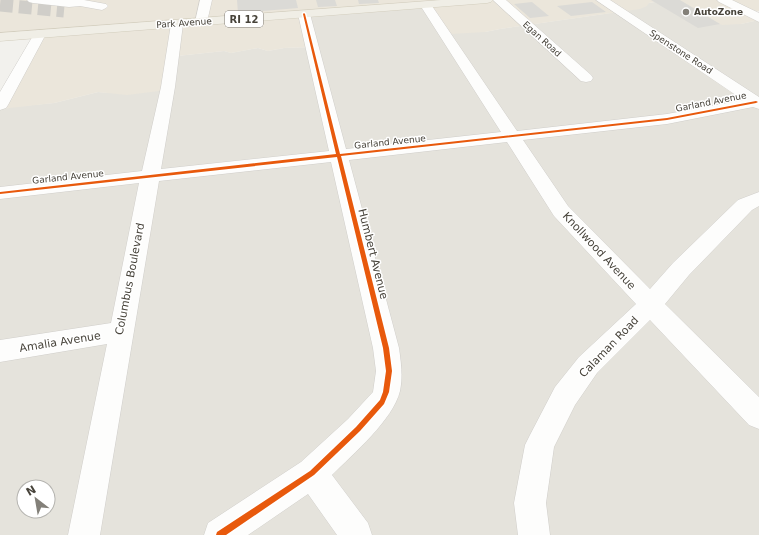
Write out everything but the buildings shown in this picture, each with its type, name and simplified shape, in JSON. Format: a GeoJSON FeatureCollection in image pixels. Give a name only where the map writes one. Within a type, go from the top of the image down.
{"type":"FeatureCollection","features":[{"type":"Feature","properties":{"kind":"main road","name":"Park Avenue"},"geometry":{"type":"LineString","coordinates":[[0,37],[487,0]]}},
{"type":"Feature","properties":{"kind":"main road"},"geometry":{"type":"LineString","coordinates":[[0,31],[40,34]]}},
{"type":"Feature","properties":{"kind":"street"},"geometry":{"type":"LineString","coordinates":[[33,0],[69,4],[79,1]]}},
{"type":"Feature","properties":{"kind":"street"},"geometry":{"type":"LineString","coordinates":[[57,0],[79,1],[100,10],[64,11]]}},
{"type":"Feature","properties":{"kind":"street"},"geometry":{"type":"LineString","coordinates":[[201,22],[206,0]]}},
{"type":"Feature","properties":{"kind":"street","name":"Egan Road"},"geometry":{"type":"LineString","coordinates":[[499,0],[586,78]]}},
{"type":"Feature","properties":{"kind":"street","name":"Spenstone Road"},"geometry":{"type":"LineString","coordinates":[[602,0],[758,103]]}},
{"type":"Feature","properties":{"kind":"street"},"geometry":{"type":"LineString","coordinates":[[723,0],[759,18]]}},
{"type":"Feature","properties":{"kind":"street","name":"Knollwood Avenue"},"geometry":{"type":"LineString","coordinates":[[426,5],[561,211],[650,305],[747,394],[759,416]]}},
{"type":"Feature","properties":{"kind":"street","name":"Humbert Avenue"},"geometry":{"type":"LineString","coordinates":[[304,14],[340,156],[357,235],[386,348],[389,371],[386,392],[382,402],[358,429],[312,473]]}},
{"type":"Feature","properties":{"kind":"street","name":"Columbus Boulevard"},"geometry":{"type":"LineString","coordinates":[[84,535],[120,332],[168,88],[177,24]]}},
{"type":"Feature","properties":{"kind":"street"},"geometry":{"type":"LineString","coordinates":[[0,105],[40,34]]}},
{"type":"Feature","properties":{"kind":"street","name":"Garland Avenue"},"geometry":{"type":"LineString","coordinates":[[0,193],[667,119],[758,103]]}},
{"type":"Feature","properties":{"kind":"street","name":"Calaman Road"},"geometry":{"type":"LineString","coordinates":[[534,535],[530,503],[540,444],[564,396],[588,365],[650,305],[681,270],[740,210],[745,205],[759,198]]}},
{"type":"Feature","properties":{"kind":"street","name":"Amalia Avenue"},"geometry":{"type":"LineString","coordinates":[[0,351],[120,332]]}},
{"type":"Feature","properties":{"kind":"street"},"geometry":{"type":"LineString","coordinates":[[220,535],[312,473],[356,535]]}},
{"type":"Feature","properties":{"kind":"shaded area"},"geometry":{"type":"Polygon","coordinates":[[[0,0],[665,0],[649,3],[647,6],[640,9],[485,32],[450,34],[429,7],[306,15],[311,47],[284,48],[268,51],[258,48],[231,53],[224,51],[177,56],[167,90],[127,95],[98,92],[54,103],[1,109],[44,35],[0,38],[0,0]]]}},
{"type":"Feature","properties":{"kind":"shaded area"},"geometry":{"type":"Polygon","coordinates":[[[667,0],[741,24],[759,20],[759,535],[0,535],[0,108],[54,103],[98,92],[111,93],[177,56],[224,51],[231,53],[258,48],[268,51],[284,48],[311,47],[305,15],[425,5],[479,31],[485,32],[618,12],[649,3],[667,0]]]}},
{"type":"Feature","properties":{"kind":"shaded area"},"geometry":{"type":"Polygon","coordinates":[[[667,0],[759,0],[759,11],[749,12],[759,20],[741,24],[722,25],[667,0]]]}},
{"type":"Feature","properties":{"kind":"tunnel"},"geometry":{"type":"LineString","coordinates":[[0,5],[64,11]]}},
{"type":"Feature","properties":{"kind":"cycle path"},"geometry":{"type":"LineString","coordinates":[[220,535],[312,473],[358,429],[382,402],[386,392],[389,371],[386,348],[304,14]]}},
{"type":"Feature","properties":{"kind":"cycle path"},"geometry":{"type":"LineString","coordinates":[[0,193],[667,119],[756,102]]}},
{"type":"Feature","properties":{"kind":"place","name":"AutoZone"},"geometry":{"type":"Point","coordinates":[686,12]}}]}
